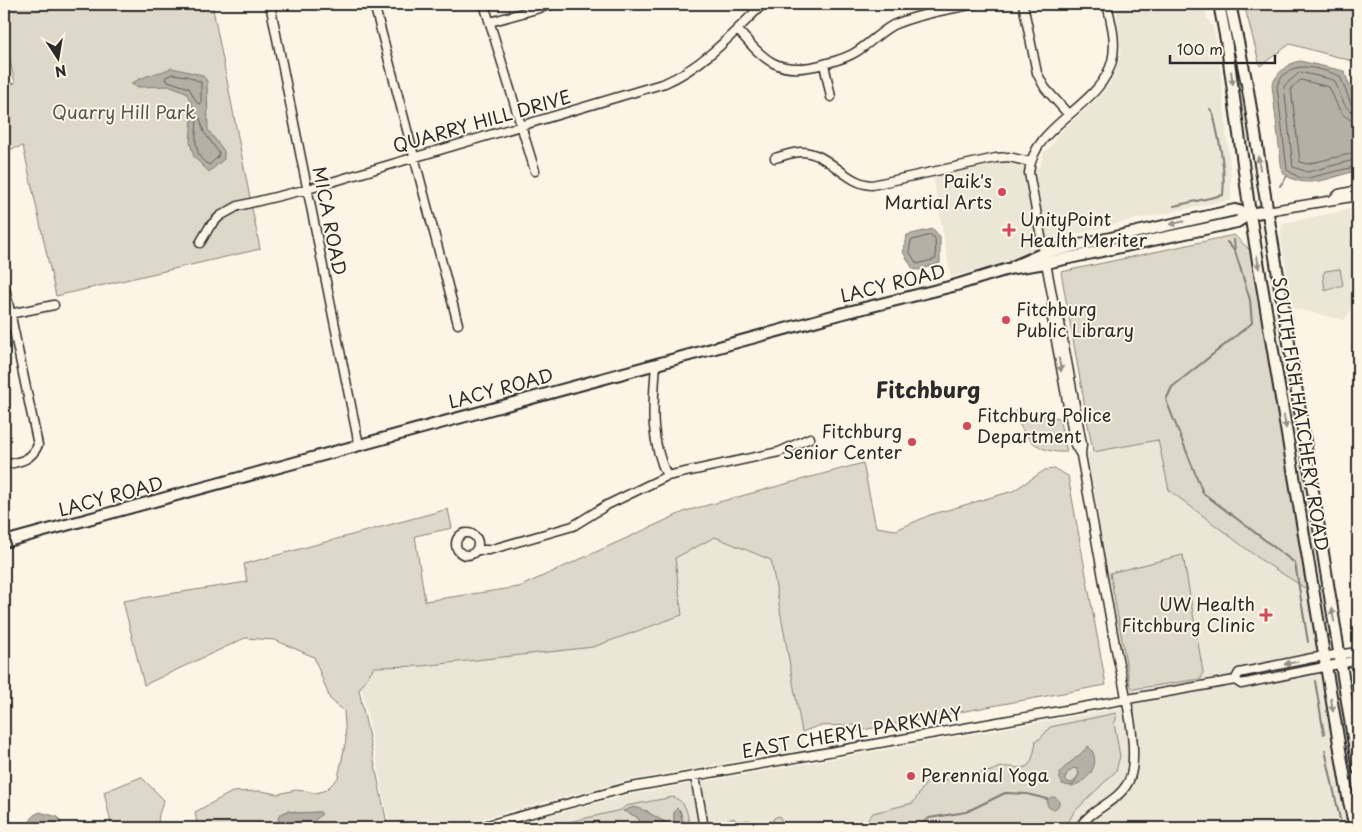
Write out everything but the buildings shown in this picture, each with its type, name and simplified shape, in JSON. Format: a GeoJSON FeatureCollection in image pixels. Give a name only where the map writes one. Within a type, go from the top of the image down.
{"type":"FeatureCollection","features":[{"type":"Feature","properties":{"kind":"main road","name":"SOUTH FISH HATCHERY ROAD"},"geometry":{"type":"LineString","coordinates":[[1219,4],[1226,40],[1250,214],[1348,797],[1355,828]]}},
{"type":"Feature","properties":{"kind":"main road","name":"SOUTH FISH HATCHERY ROAD"},"geometry":{"type":"LineString","coordinates":[[1230,4],[1247,84],[1358,769]]}},
{"type":"Feature","properties":{"kind":"main road","name":"LACY ROAD"},"geometry":{"type":"LineString","coordinates":[[4,542],[656,364],[953,286],[1045,258],[1235,210],[1250,214],[1267,211]]}},
{"type":"Feature","properties":{"kind":"street","name":"MICA ROAD"},"geometry":{"type":"LineString","coordinates":[[270,4],[359,445]]}},
{"type":"Feature","properties":{"kind":"street"},"geometry":{"type":"LineString","coordinates":[[374,4],[458,324]]}},
{"type":"Feature","properties":{"kind":"street"},"geometry":{"type":"LineString","coordinates":[[484,4],[534,171]]}},
{"type":"Feature","properties":{"kind":"street"},"geometry":{"type":"LineString","coordinates":[[490,22],[554,4]]}},
{"type":"Feature","properties":{"kind":"street","name":"QUARRY HILL DRIVE"},"geometry":{"type":"LineString","coordinates":[[200,243],[210,226],[220,216],[238,206],[308,189],[647,89],[685,75],[701,63],[762,4]]}},
{"type":"Feature","properties":{"kind":"street"},"geometry":{"type":"LineString","coordinates":[[737,29],[755,51],[771,64],[797,69],[824,64],[855,53],[890,27],[903,21],[975,4]]}},
{"type":"Feature","properties":{"kind":"street"},"geometry":{"type":"LineString","coordinates":[[1024,4],[1037,73],[1045,88],[1069,115]]}},
{"type":"Feature","properties":{"kind":"street"},"geometry":{"type":"LineString","coordinates":[[1079,828],[1088,816],[1119,794],[1129,781],[1134,761],[1125,700],[1080,455],[1075,445],[1056,342],[1051,313],[1053,300],[1030,181],[1030,162],[1042,142],[1097,89],[1111,65],[1113,35],[1107,4]]}},
{"type":"Feature","properties":{"kind":"street"},"geometry":{"type":"LineString","coordinates":[[824,64],[832,97]]}},
{"type":"Feature","properties":{"kind":"street"},"geometry":{"type":"LineString","coordinates":[[774,158],[798,152],[808,153],[820,157],[857,181],[872,185],[996,158],[1009,157],[1030,162]]}},
{"type":"Feature","properties":{"kind":"street","name":"LACY ROAD"},"geometry":{"type":"LineString","coordinates":[[1333,199],[1339,194],[1358,190]]}},
{"type":"Feature","properties":{"kind":"street","name":"LACY ROAD"},"geometry":{"type":"LineString","coordinates":[[1267,211],[1333,199],[1340,201],[1358,196]]}},
{"type":"Feature","properties":{"kind":"street"},"geometry":{"type":"LineString","coordinates":[[4,283],[7,314],[38,445],[34,454],[27,460],[4,465]]}},
{"type":"Feature","properties":{"kind":"street"},"geometry":{"type":"LineString","coordinates":[[7,314],[54,305]]}},
{"type":"Feature","properties":{"kind":"street"},"geometry":{"type":"LineString","coordinates":[[656,364],[654,438],[658,457],[667,476]]}},
{"type":"Feature","properties":{"kind":"street"},"geometry":{"type":"LineString","coordinates":[[476,550],[490,550],[573,526],[607,506],[667,476],[779,452],[810,438]]}},
{"type":"Feature","properties":{"kind":"street"},"geometry":{"type":"LineString","coordinates":[[1340,659],[1358,652]]}},
{"type":"Feature","properties":{"kind":"street"},"geometry":{"type":"LineString","coordinates":[[1340,659],[1358,660]]}},
{"type":"Feature","properties":{"kind":"street","name":"EAST CHERYL PARKWAY"},"geometry":{"type":"LineString","coordinates":[[476,828],[618,790],[1235,680],[1239,674],[1340,659]]}},
{"type":"Feature","properties":{"kind":"street"},"geometry":{"type":"LineString","coordinates":[[695,776],[704,828]]}},
{"type":"Feature","properties":{"kind":"shaded area"},"geometry":{"type":"Polygon","coordinates":[[[1116,4],[1204,4],[1207,18],[1213,28],[1219,56],[1231,176],[1231,200],[1118,223],[1063,238],[996,265],[951,277],[933,176],[997,162],[1011,162],[1039,168],[1044,153],[1054,142],[1058,134],[1094,102],[1111,81],[1120,58],[1121,47],[1116,4]]]}},
{"type":"Feature","properties":{"kind":"shaded area"},"geometry":{"type":"Polygon","coordinates":[[[1351,209],[1358,248],[1358,306],[1349,312],[1345,320],[1293,308],[1280,232],[1282,226],[1285,223],[1351,209]]]}},
{"type":"Feature","properties":{"kind":"shaded area"},"geometry":{"type":"Polygon","coordinates":[[[1158,440],[1169,490],[1261,560],[1308,590],[1312,610],[1314,641],[1349,828],[502,828],[628,795],[1132,706],[1087,453],[1158,440]]]}},
{"type":"Feature","properties":{"kind":"shaded area"},"geometry":{"type":"Polygon","coordinates":[[[715,537],[771,560],[805,749],[625,781],[447,828],[390,828],[358,668],[422,666],[593,647],[682,615],[675,558],[715,537]]]}},
{"type":"Feature","properties":{"kind":"green space","name":"Quarry Hill Park"},"geometry":{"type":"Polygon","coordinates":[[[4,4],[212,4],[260,249],[56,296],[23,146],[4,151],[4,86],[15,83],[4,35],[4,4]]]}},
{"type":"Feature","properties":{"kind":"green space"},"geometry":{"type":"Polygon","coordinates":[[[1244,4],[1358,4],[1358,67],[1356,62],[1290,44],[1260,66],[1244,4]]]}},
{"type":"Feature","properties":{"kind":"green space"},"geometry":{"type":"Polygon","coordinates":[[[1234,235],[1252,252],[1308,590],[1261,560],[1169,490],[1158,440],[1093,452],[1061,272],[1234,235]]]}},
{"type":"Feature","properties":{"kind":"green space"},"geometry":{"type":"Polygon","coordinates":[[[1340,269],[1343,285],[1325,291],[1323,275],[1325,271],[1340,269]]]}},
{"type":"Feature","properties":{"kind":"green space"},"geometry":{"type":"Polygon","coordinates":[[[1020,408],[1025,413],[1059,418],[1067,452],[1048,450],[1033,442],[1022,429],[1018,420],[1016,411],[1020,408]]]}},
{"type":"Feature","properties":{"kind":"green space"},"geometry":{"type":"Polygon","coordinates":[[[863,463],[876,527],[896,530],[930,515],[1013,491],[1045,470],[1055,469],[1068,476],[1106,685],[857,731],[855,725],[818,726],[802,732],[771,560],[715,537],[675,558],[682,615],[593,647],[422,666],[374,667],[359,690],[388,828],[217,828],[197,824],[195,812],[232,792],[261,791],[278,794],[296,790],[316,793],[326,790],[338,778],[346,740],[344,711],[330,699],[314,657],[275,640],[245,638],[144,685],[123,601],[247,582],[244,564],[448,509],[452,528],[415,536],[425,601],[519,587],[686,511],[863,463]],[[288,811],[279,815],[281,824],[313,822],[320,812],[299,813],[288,811]]]}},
{"type":"Feature","properties":{"kind":"green space"},"geometry":{"type":"Polygon","coordinates":[[[1183,555],[1203,672],[1201,679],[1133,689],[1130,685],[1110,573],[1183,555]]]}},
{"type":"Feature","properties":{"kind":"green space"},"geometry":{"type":"Polygon","coordinates":[[[1116,713],[1114,723],[1120,756],[1116,771],[1074,812],[1065,828],[861,828],[873,813],[913,803],[926,783],[1000,768],[1026,767],[1030,763],[1036,740],[1040,739],[1050,727],[1116,713]],[[1091,749],[1068,764],[1062,784],[1073,786],[1094,761],[1091,749]]]}},
{"type":"Feature","properties":{"kind":"green space"},"geometry":{"type":"Polygon","coordinates":[[[1073,768],[1077,769],[1079,774],[1073,783],[1070,783],[1065,780],[1066,774],[1073,768]]]}},
{"type":"Feature","properties":{"kind":"green space"},"geometry":{"type":"Polygon","coordinates":[[[141,777],[164,800],[158,824],[112,828],[104,792],[141,777]]]}},
{"type":"Feature","properties":{"kind":"green space"},"geometry":{"type":"Polygon","coordinates":[[[673,797],[682,802],[690,828],[685,828],[680,810],[677,809],[674,813],[674,823],[670,824],[657,819],[646,810],[637,817],[645,828],[596,828],[598,827],[595,822],[584,826],[543,828],[621,810],[626,806],[673,797]]]}},
{"type":"Feature","properties":{"kind":"green space"},"geometry":{"type":"Polygon","coordinates":[[[779,816],[783,823],[791,826],[799,823],[809,828],[719,828],[725,825],[724,821],[734,818],[737,822],[749,820],[751,825],[773,821],[774,818],[779,816]]]}},
{"type":"Feature","properties":{"kind":"water"},"geometry":{"type":"Polygon","coordinates":[[[1300,61],[1344,71],[1358,107],[1358,170],[1328,179],[1309,182],[1291,178],[1282,172],[1272,85],[1283,69],[1300,61]]]}},
{"type":"Feature","properties":{"kind":"water"},"geometry":{"type":"Polygon","coordinates":[[[172,68],[202,75],[207,81],[208,130],[224,151],[224,159],[209,172],[194,157],[190,142],[193,107],[186,92],[171,86],[138,87],[131,84],[172,68]]]}},
{"type":"Feature","properties":{"kind":"water"},"geometry":{"type":"Polygon","coordinates":[[[933,229],[940,236],[940,263],[919,270],[913,269],[903,252],[907,235],[933,229]]]}},
{"type":"Feature","properties":{"kind":"water"},"geometry":{"type":"Polygon","coordinates":[[[1088,746],[1094,755],[1094,765],[1090,774],[1075,785],[1067,786],[1062,782],[1059,773],[1088,746]],[[1073,768],[1066,775],[1065,780],[1074,783],[1079,774],[1077,769],[1073,768]]]}},
{"type":"Feature","properties":{"kind":"water"},"geometry":{"type":"Polygon","coordinates":[[[1051,797],[1055,797],[1059,803],[1055,809],[1051,809],[1047,805],[1047,801],[1051,797]]]}},
{"type":"Feature","properties":{"kind":"water"},"geometry":{"type":"Polygon","coordinates":[[[634,807],[644,810],[670,824],[674,823],[674,813],[677,808],[685,828],[645,828],[637,817],[623,811],[634,807]]]}},
{"type":"Feature","properties":{"kind":"water"},"geometry":{"type":"Polygon","coordinates":[[[288,811],[299,813],[320,812],[322,814],[313,822],[281,824],[278,821],[279,815],[288,811]]]}},
{"type":"Feature","properties":{"kind":"water"},"geometry":{"type":"Polygon","coordinates":[[[40,812],[58,817],[63,828],[26,828],[34,815],[40,812]]]}},
{"type":"Feature","properties":{"kind":"water"},"geometry":{"type":"Polygon","coordinates":[[[598,821],[600,824],[596,828],[546,828],[584,826],[598,821]]]}},
{"type":"Feature","properties":{"kind":"waterway"},"geometry":{"type":"LineString","coordinates":[[1174,206],[1223,195],[1224,174],[1221,154],[1213,113],[1210,109]]}},
{"type":"Feature","properties":{"kind":"waterway"},"geometry":{"type":"LineString","coordinates":[[1280,186],[1287,176]]}},
{"type":"Feature","properties":{"kind":"waterway"},"geometry":{"type":"LineString","coordinates":[[1234,240],[1235,251],[1250,300],[1252,323],[1172,387],[1166,400],[1203,493],[1295,563],[1308,642]]}},
{"type":"Feature","properties":{"kind":"waterway"},"geometry":{"type":"LineString","coordinates":[[1227,242],[1234,250]]}},
{"type":"Feature","properties":{"kind":"waterway"},"geometry":{"type":"LineString","coordinates":[[1315,681],[1324,734]]}},
{"type":"Feature","properties":{"kind":"waterway"},"geometry":{"type":"LineString","coordinates":[[1325,750],[1341,824]]}},
{"type":"Feature","properties":{"kind":"waterway"},"geometry":{"type":"LineString","coordinates":[[917,828],[929,818],[966,812],[1005,793],[1027,794],[1047,799]]}},
{"type":"Feature","properties":{"kind":"place","name":"Paik's Martial Arts"},"geometry":{"type":"Point","coordinates":[1002,192]}},
{"type":"Feature","properties":{"kind":"place","name":"UnityPoint Health Meriter"},"geometry":{"type":"Point","coordinates":[1009,230]}},
{"type":"Feature","properties":{"kind":"place","name":"Fitchburg Public Library"},"geometry":{"type":"Point","coordinates":[1006,320]}},
{"type":"Feature","properties":{"kind":"place","name":"Fitchburg Police Department"},"geometry":{"type":"Point","coordinates":[967,426]}},
{"type":"Feature","properties":{"kind":"place","name":"Fitchburg Senior Center"},"geometry":{"type":"Point","coordinates":[912,442]}},
{"type":"Feature","properties":{"kind":"place","name":"UW Health Fitchburg Clinic"},"geometry":{"type":"Point","coordinates":[1266,615]}},
{"type":"Feature","properties":{"kind":"place","name":"Perennial Yoga"},"geometry":{"type":"Point","coordinates":[911,776]}},
{"type":"Feature","properties":{"kind":"district","name":"Fitchburg"},"geometry":{"type":"Point","coordinates":[928,390]}}]}
